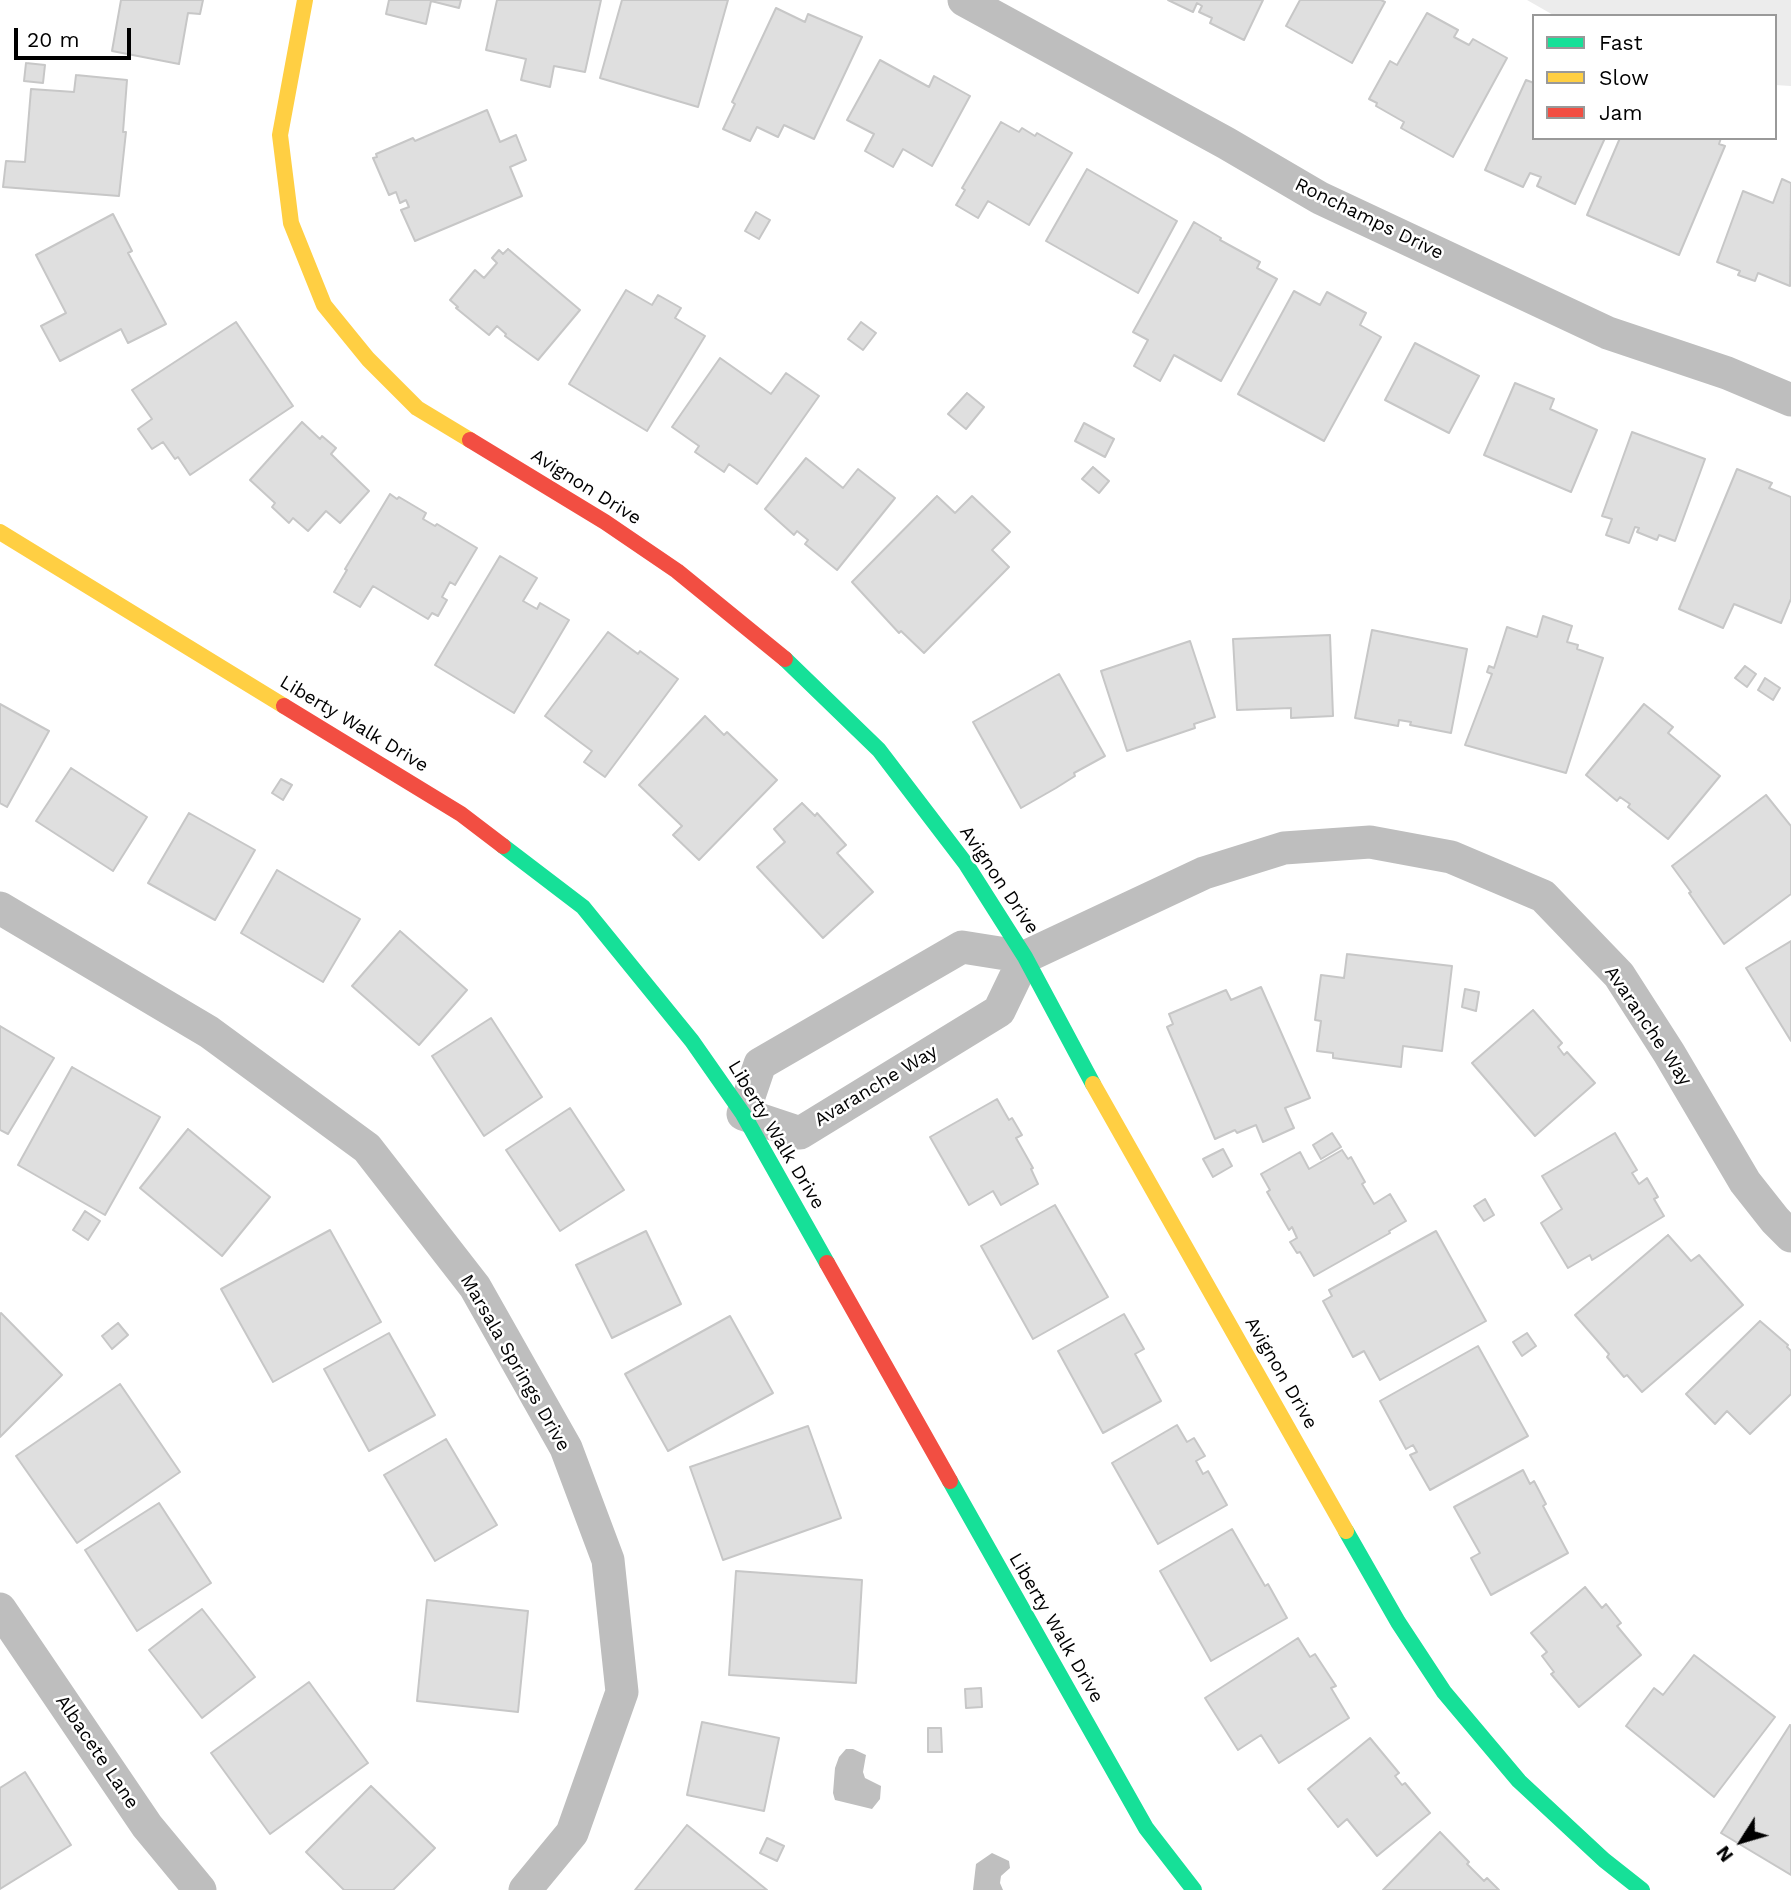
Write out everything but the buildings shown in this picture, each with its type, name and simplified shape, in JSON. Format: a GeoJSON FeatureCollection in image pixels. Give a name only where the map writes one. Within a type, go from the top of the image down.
{"type":"FeatureCollection","features":[{"type":"Feature","properties":{"kind":"street","name":"Avignon Drive"},"geometry":{"type":"LineString","coordinates":[[305,0],[280,135],[291,223],[324,304],[368,359],[417,408],[605,522],[677,571],[788,661],[879,750],[966,864],[1025,957],[1075,1052],[1398,1622],[1436,1680],[1519,1782],[1604,1860],[1642,1890]]}},
{"type":"Feature","properties":{"kind":"street","name":"Ronchamps Drive"},"geometry":{"type":"LineString","coordinates":[[964,0],[1226,143],[1320,198],[1608,333],[1727,373],[1791,400]]}},
{"type":"Feature","properties":{"kind":"street","name":"Liberty Walk Drive"},"geometry":{"type":"LineString","coordinates":[[0,532],[461,814],[583,907],[692,1041],[743,1114],[1146,1828],[1194,1890]]}},
{"type":"Feature","properties":{"kind":"street","name":"Avaranche Way"},"geometry":{"type":"LineString","coordinates":[[743,1114],[800,1133],[999,1011],[1025,957],[1204,873],[1284,848],[1370,842],[1451,857],[1543,896],[1619,975],[1669,1053],[1745,1182],[1791,1236]]}},
{"type":"Feature","properties":{"kind":"street","name":"Marsala Springs Drive"},"geometry":{"type":"LineString","coordinates":[[0,908],[209,1032],[367,1148],[475,1287],[566,1448],[608,1560],[622,1692],[572,1833],[525,1890]]}},
{"type":"Feature","properties":{"kind":"street"},"geometry":{"type":"LineString","coordinates":[[743,1114],[760,1064],[962,947],[1025,957]]}},
{"type":"Feature","properties":{"kind":"street","name":"Albacete Lane"},"geometry":{"type":"LineString","coordinates":[[0,1609],[12,1654],[200,1890]]}},
{"type":"Feature","properties":{"kind":"shaded area"},"geometry":{"type":"Polygon","coordinates":[[[1527,0],[1791,0],[1791,86],[1777,85],[1777,14],[1552,14],[1527,0]]]}},
{"type":"Feature","properties":{"kind":"shaded area"},"geometry":{"type":"Polygon","coordinates":[[[846,1749],[866,1755],[863,1772],[865,1778],[881,1786],[880,1799],[872,1809],[835,1800],[835,1768],[846,1749]]]}},
{"type":"Feature","properties":{"kind":"shaded area"},"geometry":{"type":"Polygon","coordinates":[[[992,1853],[1009,1861],[1010,1868],[1001,1876],[1003,1890],[973,1890],[976,1864],[992,1853]]]}},
{"type":"Feature","properties":{"kind":"traffic: fast"},"geometry":{"type":"LineString","coordinates":[[785,659],[879,750],[966,864],[1025,957],[1093,1084]]}},
{"type":"Feature","properties":{"kind":"traffic: fast"},"geometry":{"type":"LineString","coordinates":[[503,846],[583,907],[692,1041],[743,1114],[827,1263]]}},
{"type":"Feature","properties":{"kind":"traffic: fast"},"geometry":{"type":"LineString","coordinates":[[950,1481],[1146,1828],[1194,1890]]}},
{"type":"Feature","properties":{"kind":"traffic: fast"},"geometry":{"type":"LineString","coordinates":[[1346,1531],[1398,1622],[1444,1692],[1519,1781],[1604,1860],[1642,1890]]}},
{"type":"Feature","properties":{"kind":"traffic: slow"},"geometry":{"type":"LineString","coordinates":[[305,0],[280,135],[291,223],[324,305],[368,359],[417,408],[470,440]]}},
{"type":"Feature","properties":{"kind":"traffic: slow"},"geometry":{"type":"LineString","coordinates":[[0,532],[284,706]]}},
{"type":"Feature","properties":{"kind":"traffic: slow"},"geometry":{"type":"LineString","coordinates":[[1093,1084],[1346,1531]]}},
{"type":"Feature","properties":{"kind":"traffic: jam"},"geometry":{"type":"LineString","coordinates":[[470,440],[605,522],[677,571],[785,659]]}},
{"type":"Feature","properties":{"kind":"traffic: jam"},"geometry":{"type":"LineString","coordinates":[[284,706],[461,814],[503,846]]}},
{"type":"Feature","properties":{"kind":"traffic: jam"},"geometry":{"type":"LineString","coordinates":[[827,1263],[950,1481]]}}]}
